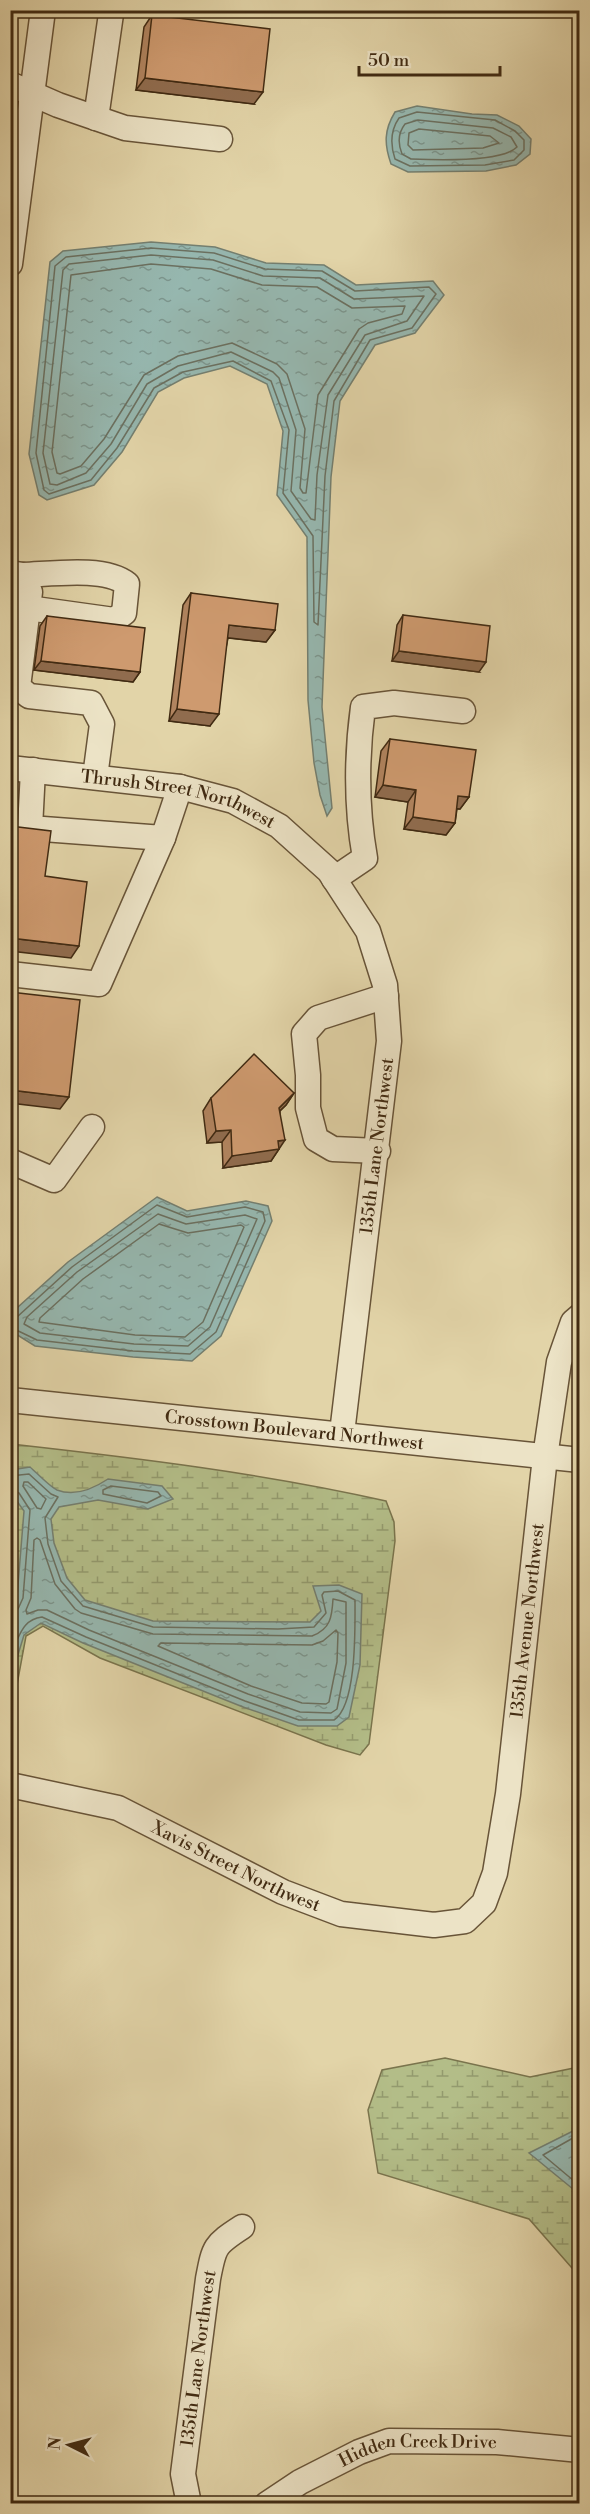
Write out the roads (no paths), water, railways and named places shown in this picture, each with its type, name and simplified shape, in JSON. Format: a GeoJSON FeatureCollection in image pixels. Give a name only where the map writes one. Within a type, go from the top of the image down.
{"type":"FeatureCollection","features":[{"type":"Feature","properties":{"kind":"street"},"geometry":{"type":"LineString","coordinates":[[10,264],[21,98],[43,10]]}},
{"type":"Feature","properties":{"kind":"street"},"geometry":{"type":"LineString","coordinates":[[96,118],[111,14]]}},
{"type":"Feature","properties":{"kind":"street"},"geometry":{"type":"LineString","coordinates":[[10,84],[21,98],[125,128],[220,139]]}},
{"type":"Feature","properties":{"kind":"street"},"geometry":{"type":"LineString","coordinates":[[17,574],[76,572],[119,577],[127,584],[124,613],[114,620],[28,608]]}},
{"type":"Feature","properties":{"kind":"street"},"geometry":{"type":"LineString","coordinates":[[17,574],[30,592],[18,687],[29,696],[91,704],[102,724],[95,777]]}},
{"type":"Feature","properties":{"kind":"street"},"geometry":{"type":"LineString","coordinates":[[332,875],[365,858],[358,820],[357,752],[363,707],[394,703],[463,711]]}},
{"type":"Feature","properties":{"kind":"street"},"geometry":{"type":"LineString","coordinates":[[22,769],[30,828],[163,838]]}},
{"type":"Feature","properties":{"kind":"street","name":"Thrush Street Northwest"},"geometry":{"type":"LineString","coordinates":[[22,769],[180,787],[233,801],[279,826],[332,875]]}},
{"type":"Feature","properties":{"kind":"street"},"geometry":{"type":"LineString","coordinates":[[10,974],[99,984],[163,838],[180,787]]}},
{"type":"Feature","properties":{"kind":"street","name":"135th Lane Northwest"},"geometry":{"type":"LineString","coordinates":[[332,875],[368,931],[385,985],[389,1041],[378,1151],[342,1434]]}},
{"type":"Feature","properties":{"kind":"street"},"geometry":{"type":"LineString","coordinates":[[378,1151],[333,1149],[316,1139],[308,1108],[304,1034],[318,1018],[386,996]]}},
{"type":"Feature","properties":{"kind":"street"},"geometry":{"type":"LineString","coordinates":[[10,1161],[54,1180],[92,1127]]}},
{"type":"Feature","properties":{"kind":"street","name":"135th Avenue Northwest"},"geometry":{"type":"LineString","coordinates":[[465,1921],[484,1903],[497,1862],[508,1794],[545,1456],[559,1362],[573,1322],[579,1316]]}},
{"type":"Feature","properties":{"kind":"street","name":"Crosstown Boulevard Northwest"},"geometry":{"type":"LineString","coordinates":[[10,1400],[579,1460]]}},
{"type":"Feature","properties":{"kind":"street","name":"Xavis Street Northwest"},"geometry":{"type":"LineString","coordinates":[[10,1785],[118,1808],[284,1892],[341,1914],[434,1925],[465,1921]]}},
{"type":"Feature","properties":{"kind":"street","name":"135th Lane Northwest"},"geometry":{"type":"LineString","coordinates":[[189,2504],[183,2474],[208,2279],[213,2254],[219,2241],[242,2227]]}},
{"type":"Feature","properties":{"kind":"street","name":"Hidden Creek Drive"},"geometry":{"type":"LineString","coordinates":[[267,2504],[310,2477],[359,2452],[389,2441],[496,2442],[579,2450]]}},
{"type":"Feature","properties":{"kind":"water"},"geometry":{"type":"Polygon","coordinates":[[[417,106],[472,114],[497,115],[519,126],[531,139],[530,154],[516,165],[486,171],[408,172],[391,164],[386,144],[387,131],[395,112],[417,106]]]}},
{"type":"Feature","properties":{"kind":"water"},"geometry":{"type":"Polygon","coordinates":[[[151,242],[215,247],[266,263],[324,265],[356,285],[433,281],[444,295],[415,333],[375,345],[340,401],[331,477],[322,707],[332,808],[327,816],[314,763],[308,700],[307,537],[277,495],[283,431],[267,384],[230,366],[184,378],[158,392],[122,452],[94,485],[47,500],[39,495],[29,454],[50,262],[63,251],[151,242]]]}},
{"type":"Feature","properties":{"kind":"water"},"geometry":{"type":"Polygon","coordinates":[[[157,1197],[187,1211],[246,1201],[268,1206],[272,1221],[221,1336],[192,1361],[35,1346],[11,1331],[11,1315],[18,1307],[68,1262],[157,1197]]]}},
{"type":"Feature","properties":{"kind":"water"},"geometry":{"type":"Polygon","coordinates":[[[30,1467],[51,1486],[64,1492],[84,1491],[108,1479],[162,1486],[173,1499],[148,1509],[98,1500],[59,1507],[51,1519],[54,1543],[67,1578],[85,1600],[153,1621],[310,1622],[321,1611],[313,1586],[339,1585],[362,1594],[360,1665],[349,1717],[337,1726],[298,1726],[243,1707],[83,1643],[41,1623],[24,1635],[17,1658],[11,1659],[11,1609],[17,1597],[24,1511],[11,1493],[11,1470],[30,1467]]]}},
{"type":"Feature","properties":{"kind":"water"},"geometry":{"type":"Polygon","coordinates":[[[579,2128],[579,2194],[529,2153],[579,2128]]]}}]}
